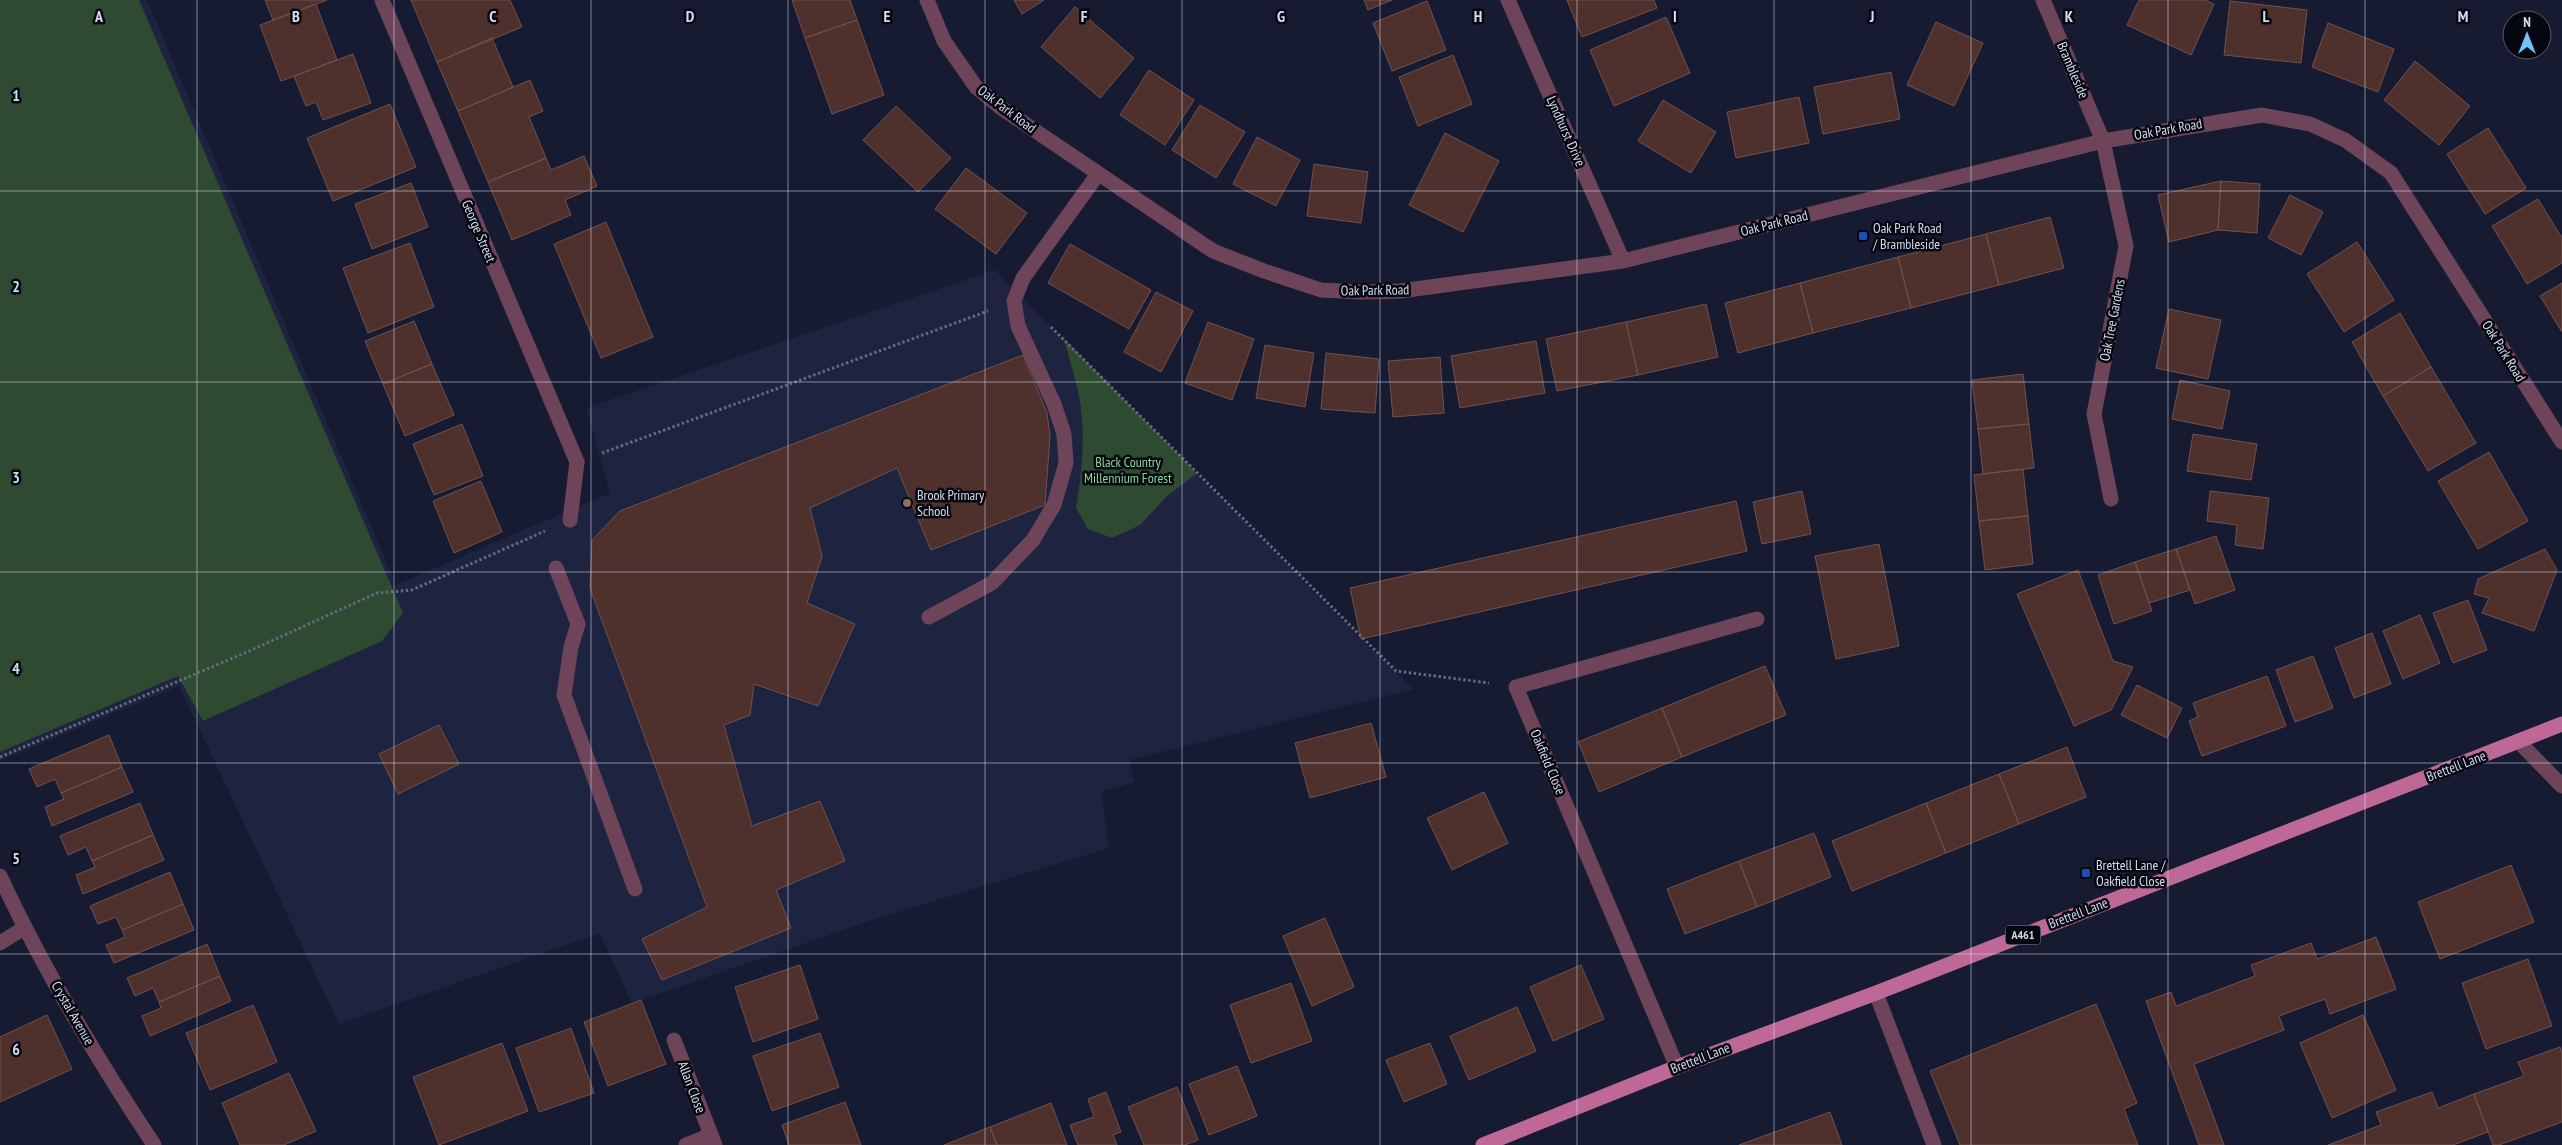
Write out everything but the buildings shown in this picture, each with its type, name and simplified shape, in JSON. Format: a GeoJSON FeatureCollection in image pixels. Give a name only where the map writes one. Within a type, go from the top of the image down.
{"type":"FeatureCollection","features":[{"type":"Feature","properties":{"kind":"main road","name":"Brettell Lane"},"geometry":{"type":"LineString","coordinates":[[1483,1145],[1677,1067],[1876,993],[2562,724]]}},
{"type":"Feature","properties":{"kind":"street","name":"George Street"},"geometry":{"type":"LineString","coordinates":[[382,0],[577,462]]}},
{"type":"Feature","properties":{"kind":"street","name":"Oak Park Road"},"geometry":{"type":"LineString","coordinates":[[927,0],[944,41],[976,87],[1000,108],[1213,251],[1264,272],[1321,290],[1400,291],[1623,261],[2103,141],[2262,115],[2310,124],[2345,140],[2391,173],[2562,442]]}},
{"type":"Feature","properties":{"kind":"street","name":"Lyndhurst Drive"},"geometry":{"type":"LineString","coordinates":[[1508,0],[1623,261]]}},
{"type":"Feature","properties":{"kind":"street","name":"Brambleside"},"geometry":{"type":"LineString","coordinates":[[2043,0],[2103,141]]}},
{"type":"Feature","properties":{"kind":"street","name":"Oak Tree Gardens"},"geometry":{"type":"LineString","coordinates":[[2103,141],[2126,246],[2094,414],[2111,499]]}},
{"type":"Feature","properties":{"kind":"street"},"geometry":{"type":"LineString","coordinates":[[928,617],[992,583],[1033,540],[1054,504],[1066,463],[1064,434],[1054,404],[1018,326],[1014,301],[1023,278],[1098,174]]}},
{"type":"Feature","properties":{"kind":"street"},"geometry":{"type":"LineString","coordinates":[[570,520],[577,462]]}},
{"type":"Feature","properties":{"kind":"street"},"geometry":{"type":"LineString","coordinates":[[556,568],[578,624],[571,647],[564,695],[635,888]]}},
{"type":"Feature","properties":{"kind":"street"},"geometry":{"type":"LineString","coordinates":[[1516,687],[1756,619]]}},
{"type":"Feature","properties":{"kind":"street","name":"Oakfield Close"},"geometry":{"type":"LineString","coordinates":[[1516,687],[1677,1067]]}},
{"type":"Feature","properties":{"kind":"street"},"geometry":{"type":"LineString","coordinates":[[2518,742],[2562,786]]}},
{"type":"Feature","properties":{"kind":"street","name":"Crystal Avenue"},"geometry":{"type":"LineString","coordinates":[[0,876],[24,928],[119,1092],[154,1145]]}},
{"type":"Feature","properties":{"kind":"street"},"geometry":{"type":"LineString","coordinates":[[0,943],[24,928]]}},
{"type":"Feature","properties":{"kind":"street"},"geometry":{"type":"LineString","coordinates":[[1876,993],[1934,1145]]}},
{"type":"Feature","properties":{"kind":"street","name":"Allan Close"},"geometry":{"type":"LineString","coordinates":[[674,1040],[713,1140],[686,1145]]}},
{"type":"Feature","properties":{"kind":"path"},"geometry":{"type":"LineString","coordinates":[[577,462],[1014,301]]}},
{"type":"Feature","properties":{"kind":"path"},"geometry":{"type":"LineString","coordinates":[[1050,326],[1396,671],[1516,687]]}},
{"type":"Feature","properties":{"kind":"path"},"geometry":{"type":"LineString","coordinates":[[0,757],[247,652],[377,593],[412,590],[570,520]]}},
{"type":"Feature","properties":{"kind":"shaded area","name":"Brook Primary School"},"geometry":{"type":"Polygon","coordinates":[[[0,0],[147,0],[396,585],[610,493],[586,408],[995,270],[1361,639],[1414,689],[1129,760],[1134,782],[1101,792],[1109,848],[878,918],[641,1000],[631,1002],[600,933],[339,1024],[179,686],[0,761],[0,0]]]}},
{"type":"Feature","properties":{"kind":"green space"},"geometry":{"type":"Polygon","coordinates":[[[0,0],[139,0],[403,613],[382,641],[203,721],[178,676],[0,752],[0,0]]]}},
{"type":"Feature","properties":{"kind":"green space","name":"Black Country Millennium Forest"},"geometry":{"type":"Polygon","coordinates":[[[1064,339],[1197,473],[1166,497],[1140,525],[1112,538],[1088,529],[1076,508],[1083,438],[1079,396],[1064,339]]]}},
{"type":"Feature","properties":{"kind":"place","name":"Oak Park Road / Brambleside"},"geometry":{"type":"Point","coordinates":[1863,236]}},
{"type":"Feature","properties":{"kind":"place","name":"Brook Primary School"},"geometry":{"type":"Point","coordinates":[907,503]}},
{"type":"Feature","properties":{"kind":"place","name":"Brettell Lane / Oakfield Close"},"geometry":{"type":"Point","coordinates":[2086,873]}}]}
